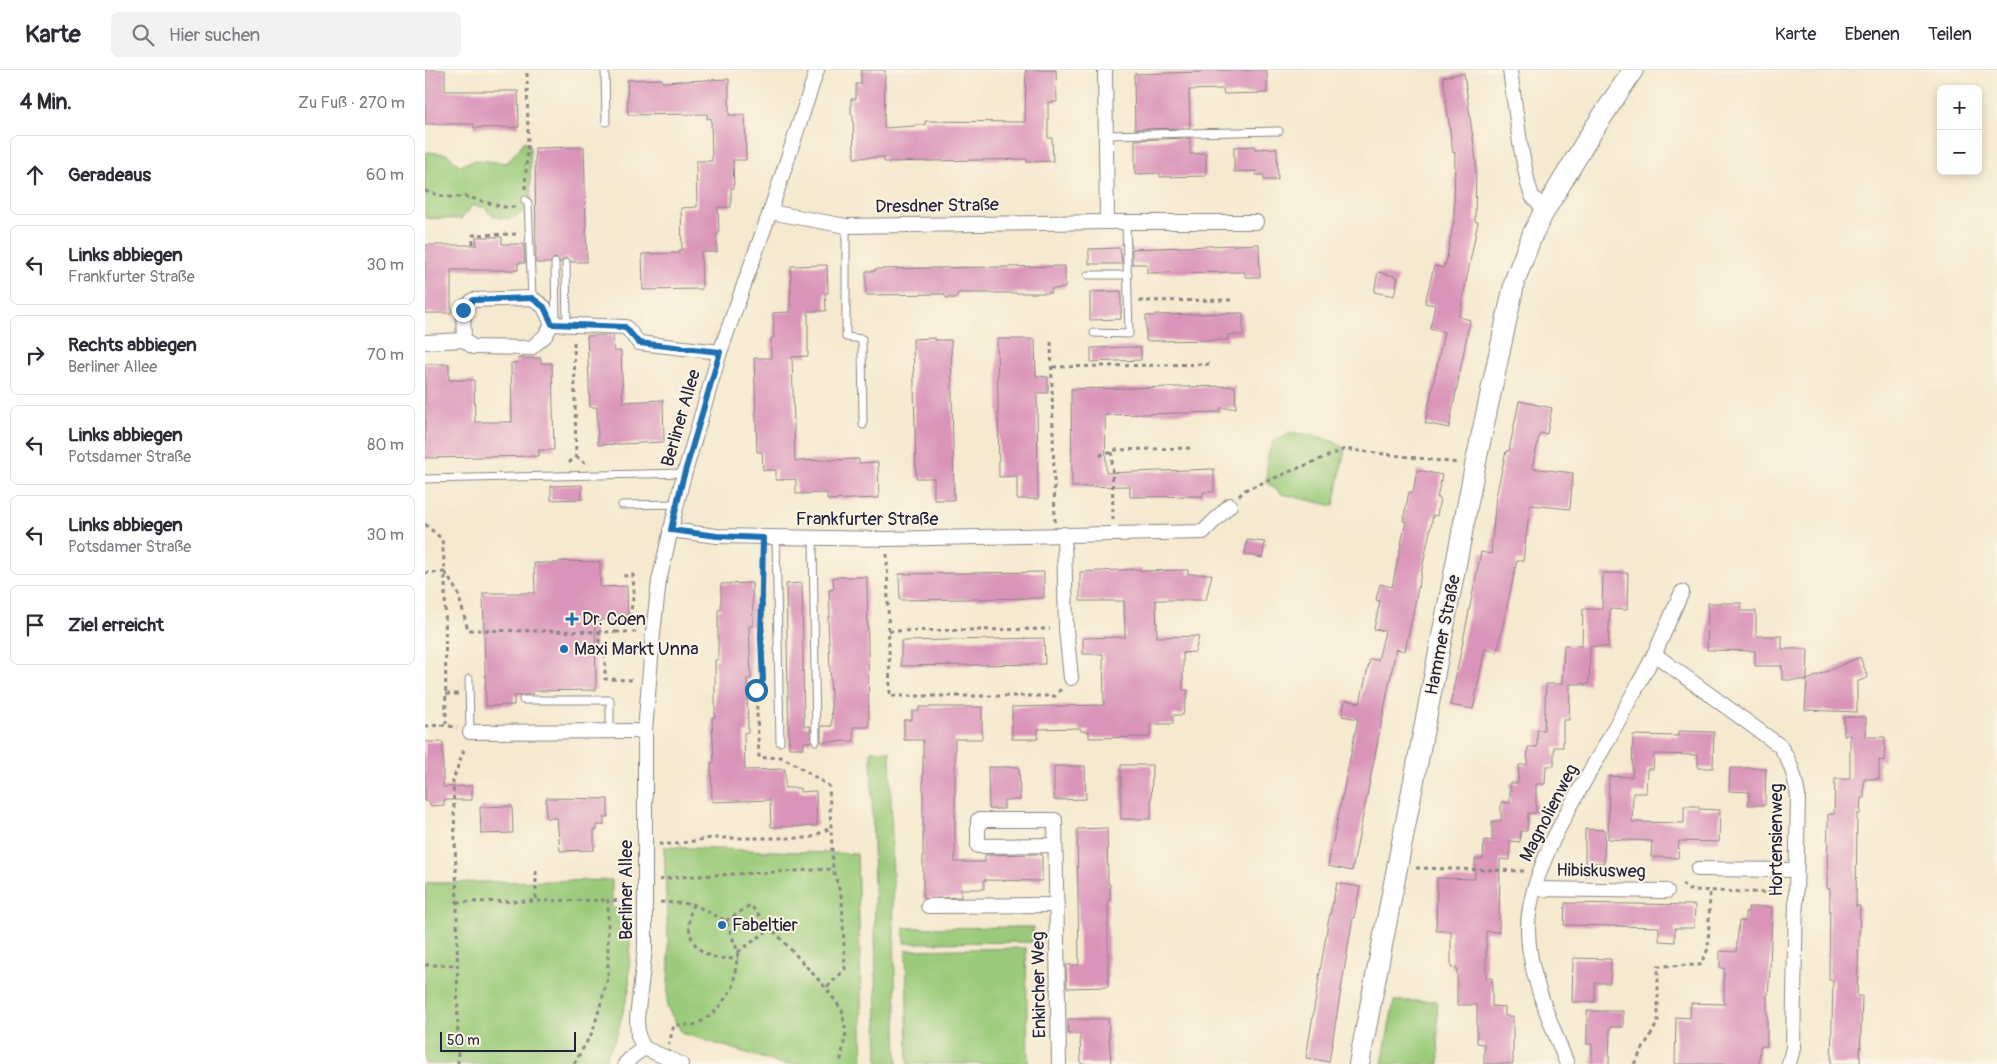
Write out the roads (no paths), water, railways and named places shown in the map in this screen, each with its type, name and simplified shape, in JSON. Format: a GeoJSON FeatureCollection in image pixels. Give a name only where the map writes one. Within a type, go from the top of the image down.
{"type":"FeatureCollection","features":[{"type":"Feature","properties":{"kind":"main road","name":"Hammer Straße"},"geometry":{"type":"LineString","coordinates":[[1359,1064],[1475,466],[1515,280],[1533,233],[1545,210],[1590,135],[1633,70]]}},
{"type":"Feature","properties":{"kind":"street","name":"Berliner Allee"},"geometry":{"type":"LineString","coordinates":[[643,1048],[638,1036],[637,1018],[645,949],[645,731],[659,581],[677,504],[720,352],[770,212],[817,70]]}},
{"type":"Feature","properties":{"kind":"street"},"geometry":{"type":"LineString","coordinates":[[1105,70],[1107,222]]}},
{"type":"Feature","properties":{"kind":"street"},"geometry":{"type":"LineString","coordinates":[[1510,70],[1520,143],[1528,184],[1532,196],[1545,210]]}},
{"type":"Feature","properties":{"kind":"street","name":"Dresdner Straße"},"geometry":{"type":"LineString","coordinates":[[770,212],[846,226],[1256,222]]}},
{"type":"Feature","properties":{"kind":"street"},"geometry":{"type":"LineString","coordinates":[[464,340],[463,310],[473,300],[532,298],[562,324]]}},
{"type":"Feature","properties":{"kind":"street"},"geometry":{"type":"LineString","coordinates":[[425,342],[464,340],[473,348],[531,348],[562,324],[625,327],[639,343],[720,352]]}},
{"type":"Feature","properties":{"kind":"street","name":"Frankfurter Straße"},"geometry":{"type":"LineString","coordinates":[[671,530],[717,536],[887,539],[1203,532],[1230,505]]}},
{"type":"Feature","properties":{"kind":"street"},"geometry":{"type":"LineString","coordinates":[[1059,534],[1071,678]]}},
{"type":"Feature","properties":{"kind":"street","name":"Magnolienweg"},"geometry":{"type":"LineString","coordinates":[[1567,1064],[1539,988],[1531,957],[1528,930],[1534,889],[1565,818],[1654,654],[1682,592]]}},
{"type":"Feature","properties":{"kind":"street","name":"Hortensienweg"},"geometry":{"type":"LineString","coordinates":[[1654,654],[1780,746],[1789,759],[1795,777],[1798,796],[1793,1048],[1789,1064]]}},
{"type":"Feature","properties":{"kind":"street"},"geometry":{"type":"LineString","coordinates":[[470,732],[645,731]]}},
{"type":"Feature","properties":{"kind":"street","name":"Enkircher Weg"},"geometry":{"type":"LineString","coordinates":[[1055,846],[978,846],[978,820],[1055,820],[1059,1064]]}},
{"type":"Feature","properties":{"kind":"street"},"geometry":{"type":"LineString","coordinates":[[1698,869],[1796,870]]}},
{"type":"Feature","properties":{"kind":"street","name":"Hibiskusweg"},"geometry":{"type":"LineString","coordinates":[[1534,889],[1667,891]]}},
{"type":"Feature","properties":{"kind":"street","name":"Enkircher Weg"},"geometry":{"type":"LineString","coordinates":[[928,906],[1057,906]]}},
{"type":"Feature","properties":{"kind":"street"},"geometry":{"type":"LineString","coordinates":[[625,1064],[643,1048],[681,1064]]}},
{"type":"Feature","properties":{"kind":"lane"},"geometry":{"type":"LineString","coordinates":[[605,70],[606,122]]}},
{"type":"Feature","properties":{"kind":"lane"},"geometry":{"type":"LineString","coordinates":[[1106,135],[1279,131]]}},
{"type":"Feature","properties":{"kind":"lane"},"geometry":{"type":"LineString","coordinates":[[525,200],[528,203],[532,298]]}},
{"type":"Feature","properties":{"kind":"lane"},"geometry":{"type":"LineString","coordinates":[[1094,333],[1129,334],[1126,223]]}},
{"type":"Feature","properties":{"kind":"lane"},"geometry":{"type":"LineString","coordinates":[[846,226],[846,337],[862,339],[863,425]]}},
{"type":"Feature","properties":{"kind":"lane"},"geometry":{"type":"LineString","coordinates":[[562,324],[566,262]]}},
{"type":"Feature","properties":{"kind":"lane"},"geometry":{"type":"LineString","coordinates":[[555,263],[562,324]]}},
{"type":"Feature","properties":{"kind":"lane"},"geometry":{"type":"LineString","coordinates":[[1088,275],[1128,275]]}},
{"type":"Feature","properties":{"kind":"lane"},"geometry":{"type":"LineString","coordinates":[[425,480],[686,473]]}},
{"type":"Feature","properties":{"kind":"lane"},"geometry":{"type":"LineString","coordinates":[[622,504],[677,504]]}},
{"type":"Feature","properties":{"kind":"lane"},"geometry":{"type":"LineString","coordinates":[[776,538],[780,742]]}},
{"type":"Feature","properties":{"kind":"lane"},"geometry":{"type":"LineString","coordinates":[[813,538],[816,741]]}},
{"type":"Feature","properties":{"kind":"lane"},"geometry":{"type":"LineString","coordinates":[[469,679],[470,732]]}},
{"type":"Feature","properties":{"kind":"lane"},"geometry":{"type":"LineString","coordinates":[[523,700],[610,700],[610,731]]}},
{"type":"Feature","properties":{"kind":"place","name":"Dr. Coen"},"geometry":{"type":"Point","coordinates":[572,619]}},
{"type":"Feature","properties":{"kind":"place","name":"Maxi Markt Unna"},"geometry":{"type":"Point","coordinates":[564,649]}},
{"type":"Feature","properties":{"kind":"place","name":"Fabeltier"},"geometry":{"type":"Point","coordinates":[722,925]}}]}
